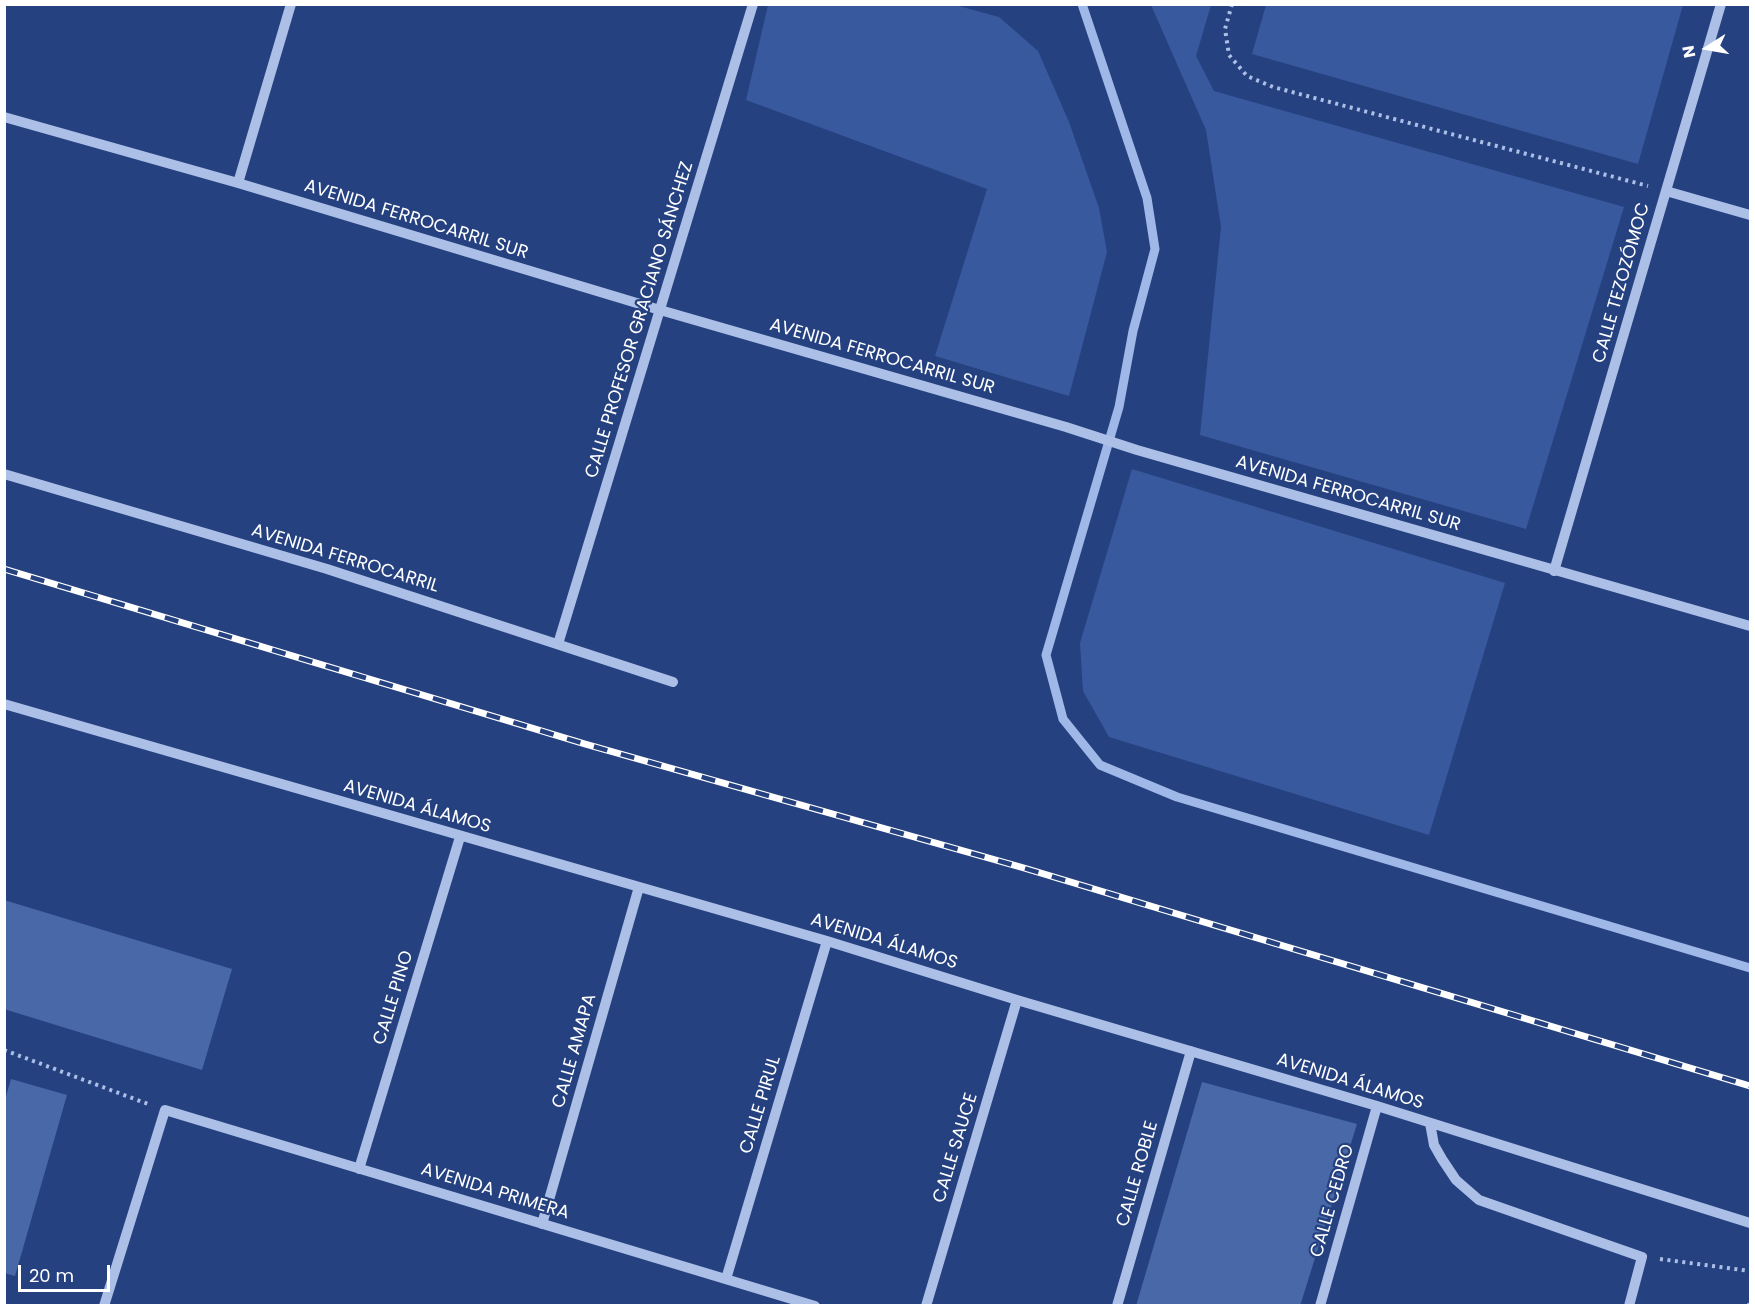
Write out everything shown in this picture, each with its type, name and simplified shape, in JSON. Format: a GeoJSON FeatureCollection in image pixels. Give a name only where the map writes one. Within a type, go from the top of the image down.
{"type":"FeatureCollection","features":[{"type":"Feature","properties":{"kind":"street"},"geometry":{"type":"LineString","coordinates":[[238,183],[291,4]]}},
{"type":"Feature","properties":{"kind":"street","name":"CALLE PROFESOR GRACIANO SÁNCHEZ"},"geometry":{"type":"LineString","coordinates":[[558,644],[753,4]]}},
{"type":"Feature","properties":{"kind":"street","name":"CALLE TEZOZÓMOC"},"geometry":{"type":"LineString","coordinates":[[1554,571],[1721,4]]}},
{"type":"Feature","properties":{"kind":"street","name":"AVENIDA FERROCARRIL SUR"},"geometry":{"type":"LineString","coordinates":[[4,117],[238,183],[660,310],[1750,627]]}},
{"type":"Feature","properties":{"kind":"street"},"geometry":{"type":"LineString","coordinates":[[1666,191],[1750,215]]}},
{"type":"Feature","properties":{"kind":"street","name":"AVENIDA FERROCARRIL"},"geometry":{"type":"LineString","coordinates":[[4,474],[327,569],[674,682]]}},
{"type":"Feature","properties":{"kind":"street","name":"AVENIDA ÁLAMOS"},"geometry":{"type":"LineString","coordinates":[[4,704],[827,941],[1017,1000],[1377,1106],[1750,1223]]}},
{"type":"Feature","properties":{"kind":"street","name":"CALLE PINO"},"geometry":{"type":"LineString","coordinates":[[359,1169],[460,837]]}},
{"type":"Feature","properties":{"kind":"street","name":"CALLE AMAPA"},"geometry":{"type":"LineString","coordinates":[[542,1224],[639,887]]}},
{"type":"Feature","properties":{"kind":"street","name":"CALLE PIRUL"},"geometry":{"type":"LineString","coordinates":[[726,1279],[827,941]]}},
{"type":"Feature","properties":{"kind":"street","name":"CALLE SAUCE"},"geometry":{"type":"LineString","coordinates":[[926,1305],[1017,1000]]}},
{"type":"Feature","properties":{"kind":"street","name":"CALLE ROBLE"},"geometry":{"type":"LineString","coordinates":[[1117,1305],[1191,1051]]}},
{"type":"Feature","properties":{"kind":"street","name":"CALLE CEDRO"},"geometry":{"type":"LineString","coordinates":[[1320,1305],[1377,1106]]}},
{"type":"Feature","properties":{"kind":"street"},"geometry":{"type":"LineString","coordinates":[[104,1305],[165,1110]]}},
{"type":"Feature","properties":{"kind":"street","name":"AVENIDA PRIMERA"},"geometry":{"type":"LineString","coordinates":[[165,1110],[814,1305]]}},
{"type":"Feature","properties":{"kind":"street"},"geometry":{"type":"LineString","coordinates":[[1430,1123],[1434,1145],[1442,1159],[1456,1180],[1479,1200],[1642,1257],[1629,1305]]}},
{"type":"Feature","properties":{"kind":"path"},"geometry":{"type":"LineString","coordinates":[[1232,4],[1225,29],[1229,55],[1247,76],[1273,87],[1666,191]]}},
{"type":"Feature","properties":{"kind":"path"},"geometry":{"type":"LineString","coordinates":[[4,1050],[165,1110]]}},
{"type":"Feature","properties":{"kind":"path"},"geometry":{"type":"LineString","coordinates":[[1642,1257],[1750,1271]]}},
{"type":"Feature","properties":{"kind":"path"},"geometry":{"type":"LineString","coordinates":[[1749,1305],[1750,1299]]}},
{"type":"Feature","properties":{"kind":"shaded area"},"geometry":{"type":"Polygon","coordinates":[[[1266,4],[1683,5],[1638,164],[1252,54],[1266,4]]]}},
{"type":"Feature","properties":{"kind":"shaded area"},"geometry":{"type":"Polygon","coordinates":[[[768,5],[955,5],[999,17],[1038,51],[1069,122],[1099,208],[1107,252],[1069,396],[935,356],[987,189],[746,100],[768,5]]]}},
{"type":"Feature","properties":{"kind":"shaded area"},"geometry":{"type":"Polygon","coordinates":[[[1151,5],[1211,5],[1196,56],[1214,91],[1624,207],[1526,529],[1200,435],[1221,227],[1206,130],[1151,5]]]}},
{"type":"Feature","properties":{"kind":"shaded area"},"geometry":{"type":"Polygon","coordinates":[[[1132,469],[1505,583],[1429,835],[1109,737],[1083,691],[1080,643],[1132,469]]]}},
{"type":"Feature","properties":{"kind":"building"},"geometry":{"type":"Polygon","coordinates":[[[4,900],[232,969],[202,1070],[4,1009],[4,900]]]}},
{"type":"Feature","properties":{"kind":"building"},"geometry":{"type":"Polygon","coordinates":[[[11,1079],[67,1095],[15,1276],[4,1273],[4,1103],[11,1079]]]}},
{"type":"Feature","properties":{"kind":"building"},"geometry":{"type":"Polygon","coordinates":[[[1202,1082],[1357,1124],[1300,1306],[1136,1306],[1202,1082]]]}},
{"type":"Feature","properties":{"kind":"waterway"},"geometry":{"type":"LineString","coordinates":[[1082,4],[1147,198],[1155,249],[1133,331],[1119,407],[1046,655],[1063,719],[1100,765],[1177,797],[1750,968]]}},
{"type":"Feature","properties":{"kind":"railway"},"geometry":{"type":"LineString","coordinates":[[4,569],[585,744],[1024,868],[1750,1086]]}}]}
